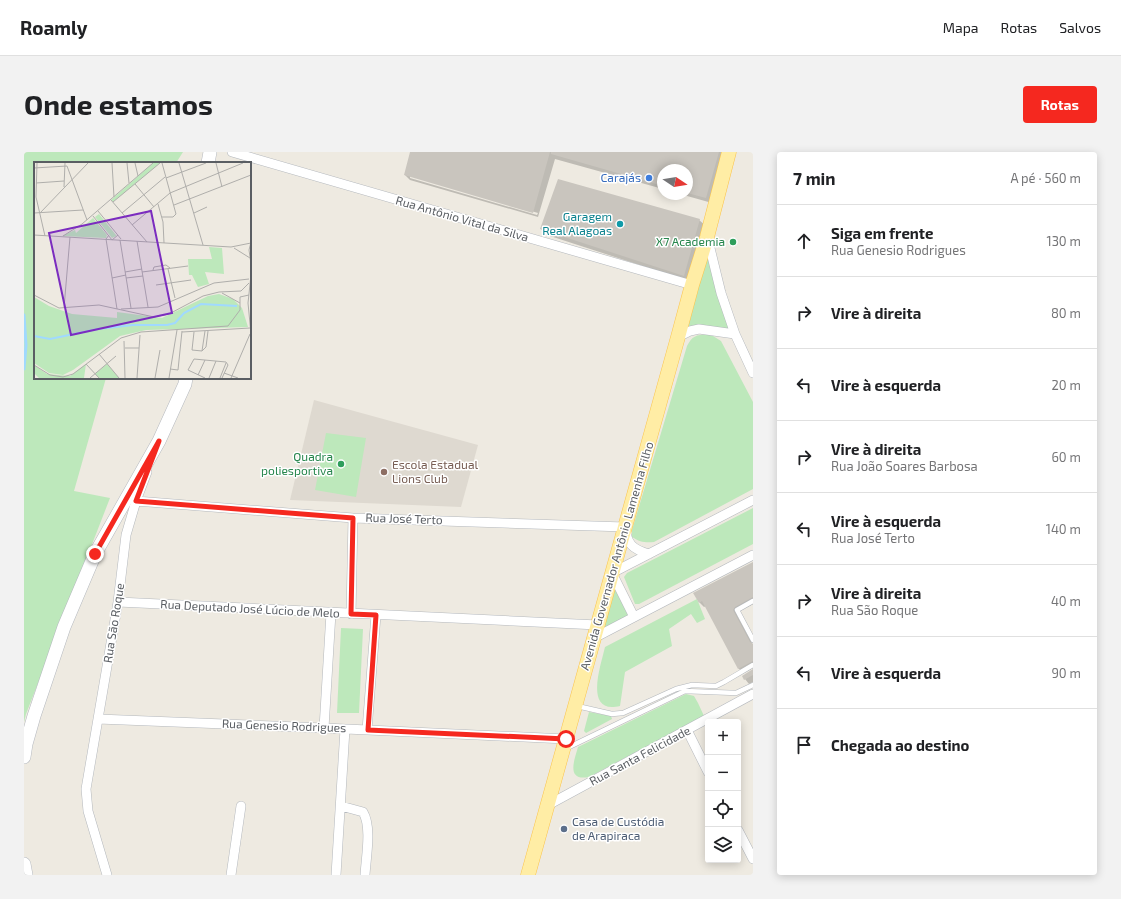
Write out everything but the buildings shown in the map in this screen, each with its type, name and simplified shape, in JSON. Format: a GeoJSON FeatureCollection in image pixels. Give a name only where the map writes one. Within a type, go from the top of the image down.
{"type":"FeatureCollection","features":[{"type":"Feature","properties":{"kind":"main road"},"geometry":{"type":"LineString","coordinates":[[208,162],[210,152]]}},
{"type":"Feature","properties":{"kind":"main road","name":"Avenida Governador Antônio Lamenha Filho"},"geometry":{"type":"LineString","coordinates":[[528,875],[692,285],[707,237],[729,152]]}},
{"type":"Feature","properties":{"kind":"main road","name":"Rua São Roque"},"geometry":{"type":"LineString","coordinates":[[159,441],[185,384],[186,379]]}},
{"type":"Feature","properties":{"kind":"main road"},"geometry":{"type":"LineString","coordinates":[[24,757],[34,716],[64,627],[89,568],[95,554],[159,441]]}},
{"type":"Feature","properties":{"kind":"main road"},"geometry":{"type":"LineString","coordinates":[[24,864],[26,875]]}},
{"type":"Feature","properties":{"kind":"street","name":"Rua Antônio Vital da Silva"},"geometry":{"type":"LineString","coordinates":[[232,152],[692,285]]}},
{"type":"Feature","properties":{"kind":"street"},"geometry":{"type":"LineString","coordinates":[[707,237],[721,293],[735,334],[753,372]]}},
{"type":"Feature","properties":{"kind":"street"},"geometry":{"type":"LineString","coordinates":[[678,337],[690,331],[699,330],[735,334]]}},
{"type":"Feature","properties":{"kind":"street","name":"Rua São Roque"},"geometry":{"type":"LineString","coordinates":[[107,875],[88,811],[86,789],[118,602],[126,535],[136,501],[159,441]]}},
{"type":"Feature","properties":{"kind":"street"},"geometry":{"type":"LineString","coordinates":[[634,617],[612,572],[753,500]]}},
{"type":"Feature","properties":{"kind":"street","name":"Rua José Terto"},"geometry":{"type":"LineString","coordinates":[[136,501],[353,518],[625,527]]}},
{"type":"Feature","properties":{"kind":"street"},"geometry":{"type":"LineString","coordinates":[[351,614],[353,518]]}},
{"type":"Feature","properties":{"kind":"street"},"geometry":{"type":"LineString","coordinates":[[625,527],[629,544],[648,554]]}},
{"type":"Feature","properties":{"kind":"street"},"geometry":{"type":"LineString","coordinates":[[596,632],[634,617],[753,555]]}},
{"type":"Feature","properties":{"kind":"street","name":"Rua Deputado José Lúcio de Melo"},"geometry":{"type":"LineString","coordinates":[[118,602],[376,615],[596,632]]}},
{"type":"Feature","properties":{"kind":"street"},"geometry":{"type":"LineString","coordinates":[[324,728],[331,613]]}},
{"type":"Feature","properties":{"kind":"street"},"geometry":{"type":"LineString","coordinates":[[368,730],[376,615]]}},
{"type":"Feature","properties":{"kind":"street","name":"Rua Santa Felicidade"},"geometry":{"type":"LineString","coordinates":[[548,805],[753,694]]}},
{"type":"Feature","properties":{"kind":"street","name":"Rua Genesio Rodrigues"},"geometry":{"type":"LineString","coordinates":[[98,719],[368,730],[565,744]]}},
{"type":"Feature","properties":{"kind":"street"},"geometry":{"type":"LineString","coordinates":[[336,875],[346,729]]}},
{"type":"Feature","properties":{"kind":"street"},"geometry":{"type":"LineString","coordinates":[[687,730],[705,766]]}},
{"type":"Feature","properties":{"kind":"street"},"geometry":{"type":"LineString","coordinates":[[231,875],[241,806]]}},
{"type":"Feature","properties":{"kind":"street"},"geometry":{"type":"LineString","coordinates":[[341,806],[364,812],[367,818],[368,832],[365,875]]}},
{"type":"Feature","properties":{"kind":"street"},"geometry":{"type":"LineString","coordinates":[[741,836],[753,859]]}},
{"type":"Feature","properties":{"kind":"lane"},"geometry":{"type":"LineString","coordinates":[[753,601],[737,610],[753,640]]}},
{"type":"Feature","properties":{"kind":"lane"},"geometry":{"type":"LineString","coordinates":[[575,706],[612,714],[623,713],[676,689],[692,685],[716,686],[753,665]]}},
{"type":"Feature","properties":{"kind":"lane"},"geometry":{"type":"LineString","coordinates":[[565,744],[685,691],[736,693],[753,684]]}},
{"type":"Feature","properties":{"kind":"shaded area","name":"Escola Estadual Lions Club"},"geometry":{"type":"Polygon","coordinates":[[[314,400],[478,445],[461,507],[290,500],[314,400]]]}},
{"type":"Feature","properties":{"kind":"green space"},"geometry":{"type":"Polygon","coordinates":[[[24,152],[183,152],[177,162],[34,162],[34,379],[106,379],[74,491],[110,498],[24,722],[24,152]]]}},
{"type":"Feature","properties":{"kind":"green space"},"geometry":{"type":"Polygon","coordinates":[[[707,237],[735,334],[699,329],[678,337],[707,237]]]}},
{"type":"Feature","properties":{"kind":"green space"},"geometry":{"type":"Polygon","coordinates":[[[707,334],[721,341],[753,402],[753,489],[654,542],[640,541],[632,537],[632,530],[687,346],[695,337],[707,334]]]}},
{"type":"Feature","properties":{"kind":"green space","name":"Quadra poliesportiva"},"geometry":{"type":"Polygon","coordinates":[[[326,433],[366,438],[356,497],[315,490],[326,433]]]}},
{"type":"Feature","properties":{"kind":"green space"},"geometry":{"type":"Polygon","coordinates":[[[753,508],[753,544],[639,604],[635,604],[624,577],[627,573],[753,508]]]}},
{"type":"Feature","properties":{"kind":"green space"},"geometry":{"type":"Polygon","coordinates":[[[612,573],[634,617],[594,638],[612,573]]]}},
{"type":"Feature","properties":{"kind":"green space"},"geometry":{"type":"Polygon","coordinates":[[[697,599],[705,619],[697,623],[691,614],[669,629],[672,646],[625,672],[620,706],[609,707],[601,703],[598,696],[597,687],[600,665],[605,647],[697,599]]]}},
{"type":"Feature","properties":{"kind":"green space"},"geometry":{"type":"Polygon","coordinates":[[[341,628],[363,629],[359,713],[337,713],[341,628]]]}},
{"type":"Feature","properties":{"kind":"green space"},"geometry":{"type":"Polygon","coordinates":[[[686,694],[694,696],[704,716],[589,777],[577,776],[574,773],[573,769],[578,747],[686,694]]]}},
{"type":"Feature","properties":{"kind":"green space"},"geometry":{"type":"Polygon","coordinates":[[[589,712],[611,716],[612,719],[586,733],[584,731],[589,712]]]}},
{"type":"Feature","properties":{"kind":"waterway"},"geometry":{"type":"LineString","coordinates":[[24,315],[26,345],[24,369]]}},
{"type":"Feature","properties":{"kind":"place","name":"Carajás"},"geometry":{"type":"Point","coordinates":[649,178]}},
{"type":"Feature","properties":{"kind":"place","name":"Garagem Real Alagoas"},"geometry":{"type":"Point","coordinates":[620,224]}},
{"type":"Feature","properties":{"kind":"place","name":"X7 Academia"},"geometry":{"type":"Point","coordinates":[733,242]}},
{"type":"Feature","properties":{"kind":"place","name":"Quadra poliesportiva"},"geometry":{"type":"Point","coordinates":[341,464]}},
{"type":"Feature","properties":{"kind":"place","name":"Escola Estadual Lions Club"},"geometry":{"type":"Point","coordinates":[384,472]}},
{"type":"Feature","properties":{"kind":"place","name":"Casa de Custódia de Arapiraca"},"geometry":{"type":"Point","coordinates":[564,829]}},
{"type":"Feature","properties":{"kind":"route"},"geometry":{"type":"LineString","coordinates":[[95,554],[159,441],[136,501],[353,518],[351,614],[376,615],[368,730],[566,739]]}}]}
